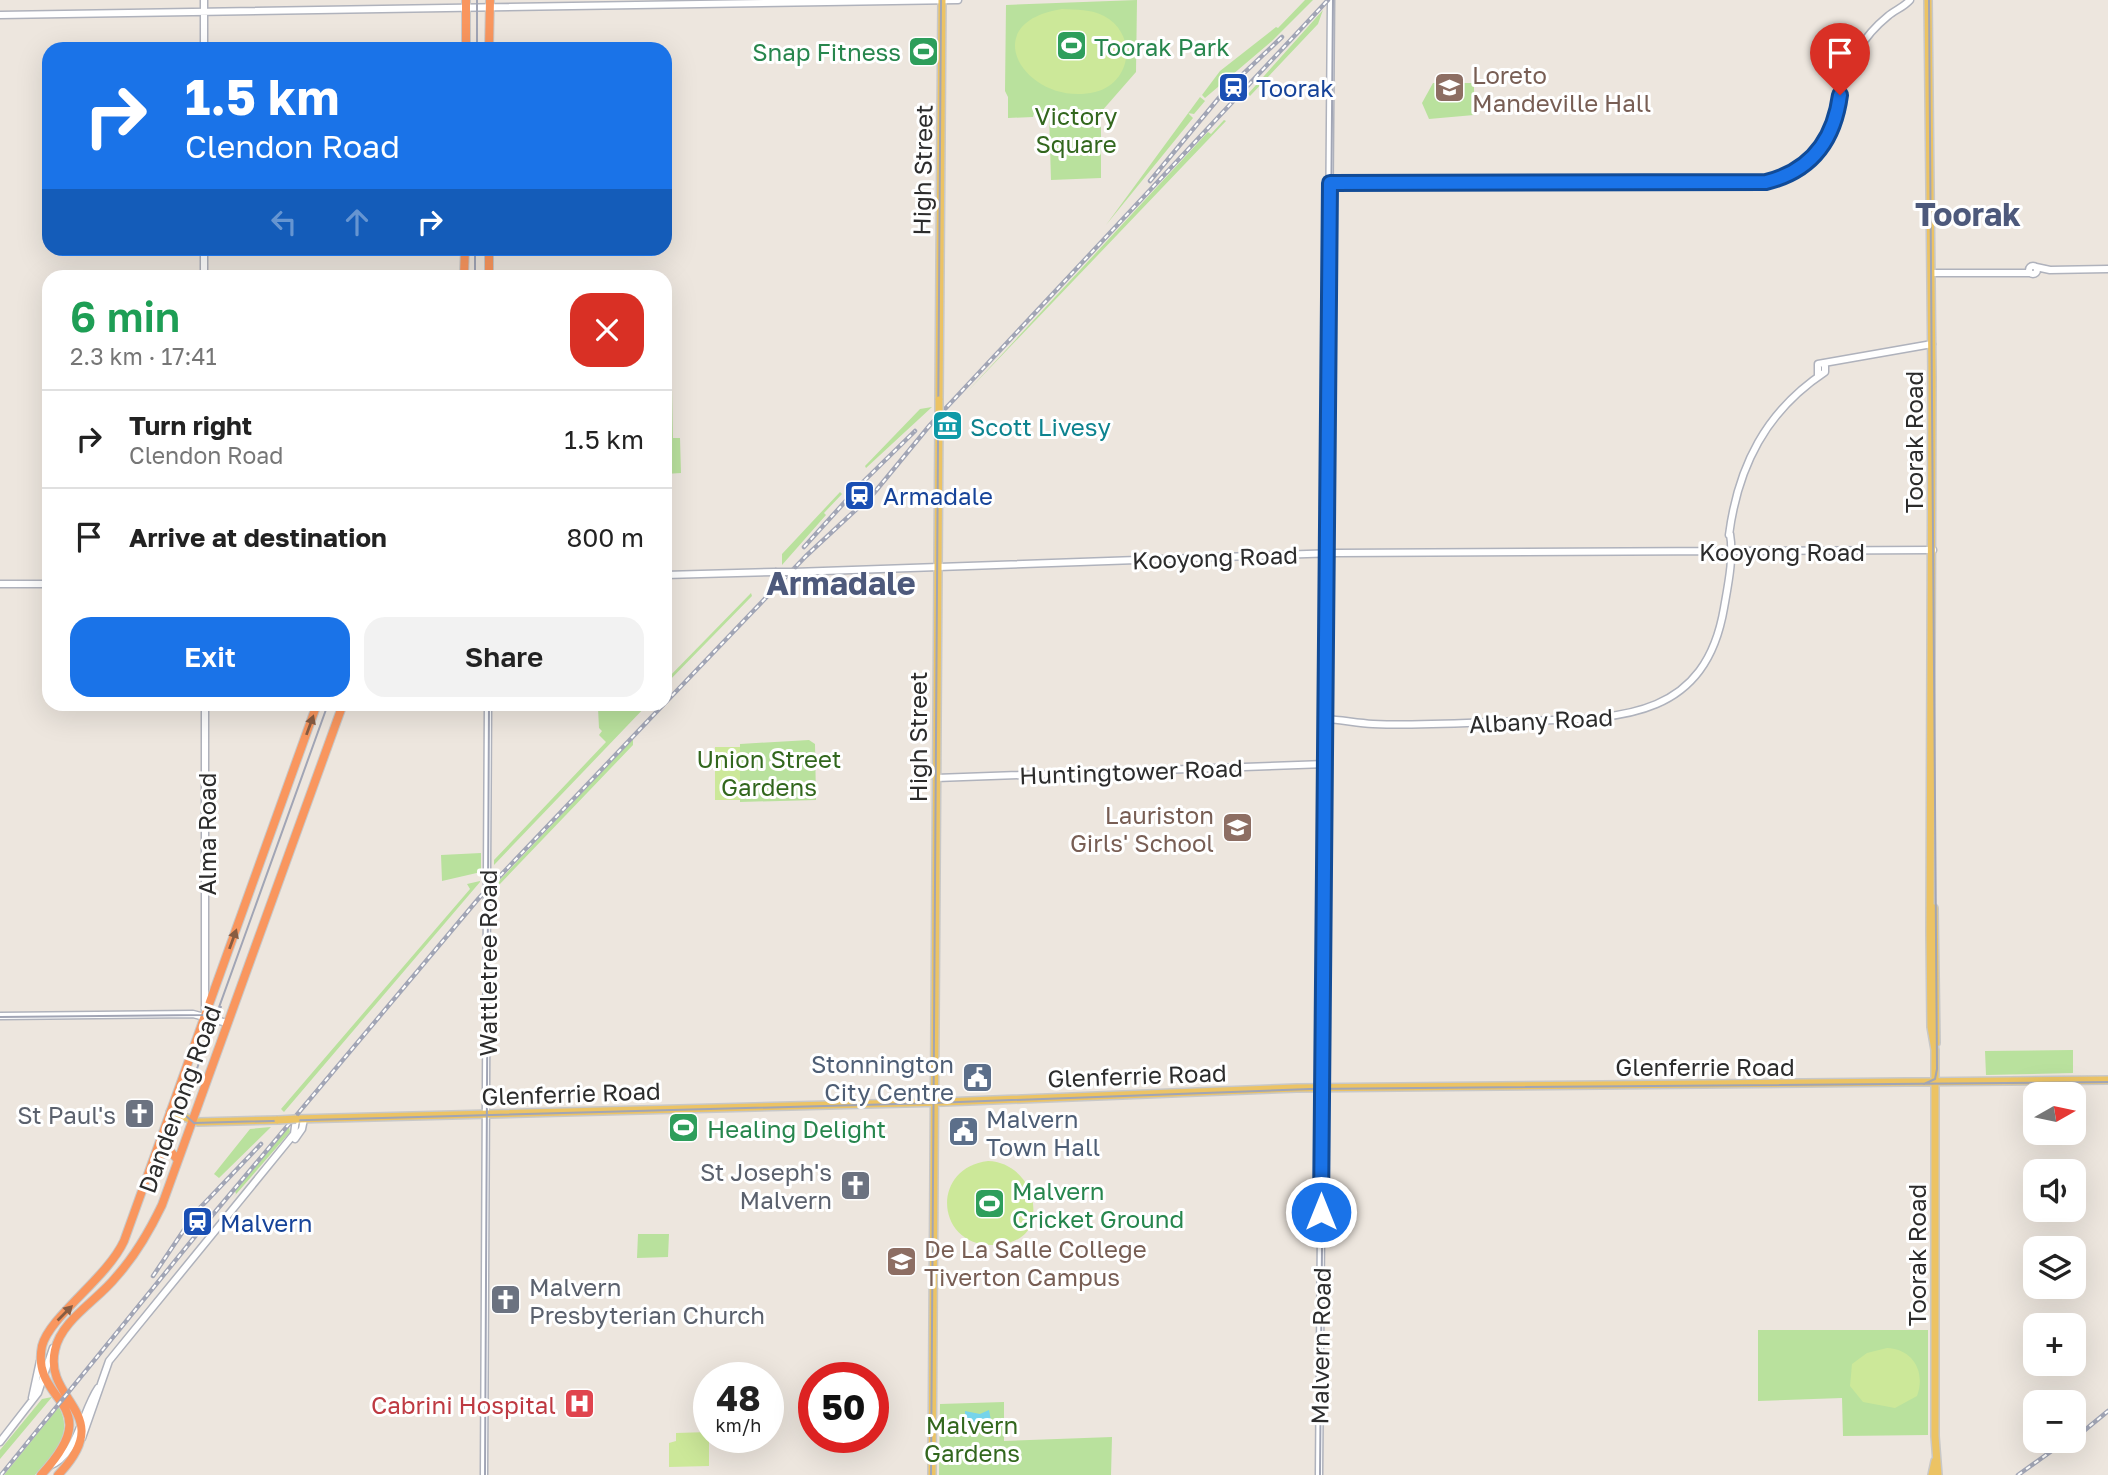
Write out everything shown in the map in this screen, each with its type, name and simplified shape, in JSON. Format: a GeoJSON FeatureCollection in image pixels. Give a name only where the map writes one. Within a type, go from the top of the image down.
{"type":"FeatureCollection","features":[{"type":"Feature","properties":{"kind":"highway"},"geometry":{"type":"LineString","coordinates":[[466,0],[466,42]]}},
{"type":"Feature","properties":{"kind":"highway"},"geometry":{"type":"LineString","coordinates":[[489,42],[490,5]]}},
{"type":"Feature","properties":{"kind":"highway","name":"Dandenong Road"},"geometry":{"type":"LineString","coordinates":[[42,1351],[52,1326],[102,1276],[124,1241],[314,711]]}},
{"type":"Feature","properties":{"kind":"highway","name":"Dandenong Road"},"geometry":{"type":"LineString","coordinates":[[58,1339],[115,1279],[162,1205],[340,711]]}},
{"type":"Feature","properties":{"kind":"highway"},"geometry":{"type":"LineString","coordinates":[[154,1158],[168,1151],[178,1160]]}},
{"type":"Feature","properties":{"kind":"highway"},"geometry":{"type":"LineString","coordinates":[[124,1241],[139,1245]]}},
{"type":"Feature","properties":{"kind":"highway"},"geometry":{"type":"LineString","coordinates":[[58,1339],[54,1354],[55,1370],[80,1420],[80,1445],[72,1460],[58,1475]]}},
{"type":"Feature","properties":{"kind":"highway"},"geometry":{"type":"LineString","coordinates":[[40,1475],[65,1446],[69,1430],[66,1410],[45,1374],[42,1351]]}},
{"type":"Feature","properties":{"kind":"main road","name":"High Street"},"geometry":{"type":"LineString","coordinates":[[932,1475],[942,0]]}},
{"type":"Feature","properties":{"kind":"main road","name":"Toorak Road"},"geometry":{"type":"LineString","coordinates":[[1928,0],[1933,550],[1930,944],[1931,1027],[1936,1083],[1935,1461],[1932,1475]]}},
{"type":"Feature","properties":{"kind":"main road","name":"Glenferrie Road"},"geometry":{"type":"LineString","coordinates":[[170,1112],[192,1121],[278,1120],[935,1102],[1322,1088],[2108,1080]]}},
{"type":"Feature","properties":{"kind":"main road","name":"Toorak Road"},"geometry":{"type":"LineString","coordinates":[[1935,1461],[1938,1475]]}},
{"type":"Feature","properties":{"kind":"street"},"geometry":{"type":"LineString","coordinates":[[204,0],[204,42]]}},
{"type":"Feature","properties":{"kind":"street"},"geometry":{"type":"LineString","coordinates":[[0,15],[466,10],[490,5],[958,0]]}},
{"type":"Feature","properties":{"kind":"street","name":"Malvern Road"},"geometry":{"type":"LineString","coordinates":[[1319,1475],[1331,0]]}},
{"type":"Feature","properties":{"kind":"street"},"geometry":{"type":"LineString","coordinates":[[1331,11],[1339,0]]}},
{"type":"Feature","properties":{"kind":"street"},"geometry":{"type":"LineString","coordinates":[[1330,183],[1775,180],[1791,173],[1819,152],[1836,121],[1843,84],[1858,49],[1888,15],[1906,2]]}},
{"type":"Feature","properties":{"kind":"street"},"geometry":{"type":"LineString","coordinates":[[1931,273],[2108,269]]}},
{"type":"Feature","properties":{"kind":"street","name":"Albany Road"},"geometry":{"type":"LineString","coordinates":[[1326,722],[1430,724],[1581,721],[1614,718],[1654,707],[1689,683],[1713,647],[1723,618],[1737,488],[1759,439],[1789,400],[1818,376],[1822,364],[1932,344]]}},
{"type":"Feature","properties":{"kind":"street","name":"Kooyong Road"},"geometry":{"type":"LineString","coordinates":[[672,575],[1328,553],[1933,550]]}},
{"type":"Feature","properties":{"kind":"street"},"geometry":{"type":"LineString","coordinates":[[0,584],[42,584]]}},
{"type":"Feature","properties":{"kind":"street","name":"Alma Road"},"geometry":{"type":"LineString","coordinates":[[205,711],[205,1016]]}},
{"type":"Feature","properties":{"kind":"street","name":"Wattletree Road"},"geometry":{"type":"LineString","coordinates":[[484,1475],[488,711]]}},
{"type":"Feature","properties":{"kind":"street","name":"Huntingtower Road"},"geometry":{"type":"LineString","coordinates":[[936,778],[1326,764]]}},
{"type":"Feature","properties":{"kind":"street"},"geometry":{"type":"LineString","coordinates":[[206,964],[210,972],[220,975]]}},
{"type":"Feature","properties":{"kind":"street"},"geometry":{"type":"LineString","coordinates":[[0,1016],[205,1016],[227,1023]]}},
{"type":"Feature","properties":{"kind":"street"},"geometry":{"type":"LineString","coordinates":[[80,1445],[109,1362],[274,1161],[295,1132],[298,1119]]}},
{"type":"Feature","properties":{"kind":"street"},"geometry":{"type":"LineString","coordinates":[[0,1442],[37,1393],[58,1339]]}},
{"type":"Feature","properties":{"kind":"street"},"geometry":{"type":"LineString","coordinates":[[32,1400],[42,1351]]}},
{"type":"Feature","properties":{"kind":"street"},"geometry":{"type":"LineString","coordinates":[[49,1466],[60,1462],[68,1452],[80,1420],[100,1384]]}},
{"type":"Feature","properties":{"kind":"street"},"geometry":{"type":"LineString","coordinates":[[37,1393],[54,1391]]}},
{"type":"Feature","properties":{"kind":"street"},"geometry":{"type":"LineString","coordinates":[[72,1403],[89,1402]]}},
{"type":"Feature","properties":{"kind":"green space","name":"Toorak Park"},"geometry":{"type":"Polygon","coordinates":[[[1137,0],[1136,72],[1101,112],[1101,178],[1051,180],[1049,113],[1008,118],[1008,97],[1005,91],[1006,5],[1137,0]]]}},
{"type":"Feature","properties":{"kind":"green space"},"geometry":{"type":"Polygon","coordinates":[[[1305,0],[1313,0],[1272,41],[1205,98],[1202,95],[1220,71],[1278,28],[1305,0]]]}},
{"type":"Feature","properties":{"kind":"green space","name":"Toorak Park"},"geometry":{"type":"Polygon","coordinates":[[[1062,9],[1083,10],[1104,16],[1115,24],[1122,34],[1126,46],[1123,69],[1117,79],[1107,87],[1095,92],[1070,94],[1049,88],[1031,76],[1019,62],[1015,46],[1020,30],[1035,17],[1062,9]]]}},
{"type":"Feature","properties":{"kind":"green space"},"geometry":{"type":"Polygon","coordinates":[[[1323,10],[1318,24],[1250,96],[1248,94],[1323,10]]]}},
{"type":"Feature","properties":{"kind":"green space"},"geometry":{"type":"Polygon","coordinates":[[[1433,83],[1474,83],[1474,115],[1429,119],[1422,103],[1433,83]]]}},
{"type":"Feature","properties":{"kind":"green space"},"geometry":{"type":"Polygon","coordinates":[[[1200,97],[1205,101],[1194,114],[1188,113],[1200,97]]]}},
{"type":"Feature","properties":{"kind":"green space"},"geometry":{"type":"Polygon","coordinates":[[[1188,113],[1193,118],[1106,225],[1188,113]]]}},
{"type":"Feature","properties":{"kind":"green space"},"geometry":{"type":"Polygon","coordinates":[[[1226,121],[966,393],[1208,132],[1211,134],[1226,121]]]}},
{"type":"Feature","properties":{"kind":"green space"},"geometry":{"type":"Polygon","coordinates":[[[672,389],[673,438],[680,438],[681,473],[672,474],[672,389]]]}},
{"type":"Feature","properties":{"kind":"green space"},"geometry":{"type":"Polygon","coordinates":[[[932,407],[866,468],[920,409],[932,407]]]}},
{"type":"Feature","properties":{"kind":"green space"},"geometry":{"type":"Polygon","coordinates":[[[840,492],[842,494],[824,513],[826,515],[782,565],[782,554],[840,492]]]}},
{"type":"Feature","properties":{"kind":"green space"},"geometry":{"type":"Polygon","coordinates":[[[751,593],[752,596],[672,678],[672,674],[751,593]]]}},
{"type":"Feature","properties":{"kind":"green space"},"geometry":{"type":"Polygon","coordinates":[[[598,711],[641,711],[494,865],[494,860],[606,742],[599,735],[602,731],[599,728],[598,711]]]}},
{"type":"Feature","properties":{"kind":"green space"},"geometry":{"type":"Polygon","coordinates":[[[633,739],[633,745],[499,885],[495,885],[633,739]]]}},
{"type":"Feature","properties":{"kind":"green space","name":"Union Street Gardens"},"geometry":{"type":"Polygon","coordinates":[[[809,740],[815,744],[816,800],[740,802],[740,744],[809,740]]]}},
{"type":"Feature","properties":{"kind":"green space"},"geometry":{"type":"Polygon","coordinates":[[[715,747],[740,747],[740,800],[715,800],[715,747]]]}},
{"type":"Feature","properties":{"kind":"green space"},"geometry":{"type":"Polygon","coordinates":[[[481,853],[481,872],[442,881],[441,855],[481,853]]]}},
{"type":"Feature","properties":{"kind":"green space"},"geometry":{"type":"Polygon","coordinates":[[[480,881],[284,1112],[281,1109],[470,889],[467,884],[480,881]]]}},
{"type":"Feature","properties":{"kind":"green space"},"geometry":{"type":"Polygon","coordinates":[[[2073,1050],[2073,1073],[1986,1075],[1985,1051],[2073,1050]]]}},
{"type":"Feature","properties":{"kind":"green space"},"geometry":{"type":"Polygon","coordinates":[[[271,1127],[219,1178],[214,1174],[250,1129],[271,1127]]]}},
{"type":"Feature","properties":{"kind":"green space"},"geometry":{"type":"Polygon","coordinates":[[[289,1127],[290,1132],[231,1200],[236,1194],[235,1191],[289,1127]]]}},
{"type":"Feature","properties":{"kind":"green space","name":"Malvern Cricket Ground"},"geometry":{"type":"Polygon","coordinates":[[[988,1161],[1000,1163],[1019,1174],[1031,1193],[1033,1216],[1030,1227],[1015,1241],[981,1244],[964,1237],[953,1224],[948,1209],[948,1193],[955,1178],[968,1167],[988,1161]]]}},
{"type":"Feature","properties":{"kind":"green space"},"geometry":{"type":"Polygon","coordinates":[[[638,1234],[669,1234],[668,1257],[637,1258],[638,1234]]]}},
{"type":"Feature","properties":{"kind":"green space"},"geometry":{"type":"Polygon","coordinates":[[[1758,1330],[1928,1330],[1928,1435],[1843,1436],[1842,1398],[1758,1401],[1758,1330]]]}},
{"type":"Feature","properties":{"kind":"green space"},"geometry":{"type":"Polygon","coordinates":[[[1887,1348],[1896,1349],[1910,1357],[1920,1379],[1917,1396],[1895,1408],[1863,1402],[1850,1386],[1852,1364],[1867,1353],[1887,1348]]]}},
{"type":"Feature","properties":{"kind":"green space"},"geometry":{"type":"Polygon","coordinates":[[[52,1397],[0,1459],[0,1450],[42,1399],[52,1397]]]}},
{"type":"Feature","properties":{"kind":"green space","name":"Malvern Gardens"},"geometry":{"type":"Polygon","coordinates":[[[1004,1402],[1004,1441],[1112,1437],[1111,1475],[939,1475],[940,1404],[1004,1402]]]}},
{"type":"Feature","properties":{"kind":"green space"},"geometry":{"type":"Polygon","coordinates":[[[59,1407],[63,1417],[63,1436],[48,1460],[35,1475],[4,1475],[59,1407]]]}},
{"type":"Feature","properties":{"kind":"green space"},"geometry":{"type":"Polygon","coordinates":[[[693,1432],[693,1453],[709,1453],[709,1466],[669,1467],[669,1443],[676,1441],[676,1433],[693,1432]]]}},
{"type":"Feature","properties":{"kind":"water"},"geometry":{"type":"Polygon","coordinates":[[[989,1410],[991,1421],[975,1427],[965,1420],[965,1411],[980,1414],[989,1410]]]}},
{"type":"Feature","properties":{"kind":"tram line"},"geometry":{"type":"LineString","coordinates":[[477,0],[477,42]]}},
{"type":"Feature","properties":{"kind":"tram line"},"geometry":{"type":"LineString","coordinates":[[931,1475],[941,0]]}},
{"type":"Feature","properties":{"kind":"tram line"},"geometry":{"type":"LineString","coordinates":[[1320,1475],[1333,0]]}},
{"type":"Feature","properties":{"kind":"tram line"},"geometry":{"type":"LineString","coordinates":[[1924,1084],[1935,1079],[1937,1069],[1929,0]]}},
{"type":"Feature","properties":{"kind":"tram line"},"geometry":{"type":"LineString","coordinates":[[475,256],[475,270]]}},
{"type":"Feature","properties":{"kind":"tram line"},"geometry":{"type":"LineString","coordinates":[[325,711],[185,1102],[185,1115],[194,1123],[933,1103],[1310,1089],[2108,1082]]}},
{"type":"Feature","properties":{"kind":"tram line"},"geometry":{"type":"LineString","coordinates":[[485,1475],[489,711]]}},
{"type":"Feature","properties":{"kind":"tram line"},"geometry":{"type":"LineString","coordinates":[[0,1017],[203,1015],[221,1007]]}},
{"type":"Feature","properties":{"kind":"railway"},"geometry":{"type":"LineString","coordinates":[[672,696],[806,556],[874,493],[930,425],[1328,0]]}},
{"type":"Feature","properties":{"kind":"railway"},"geometry":{"type":"LineString","coordinates":[[1150,181],[1223,93],[1282,37]]}},
{"type":"Feature","properties":{"kind":"railway"},"geometry":{"type":"LineString","coordinates":[[804,547],[863,482],[915,431]]}},
{"type":"Feature","properties":{"kind":"railway"},"geometry":{"type":"LineString","coordinates":[[1,1475],[210,1218],[479,898],[657,711]]}},
{"type":"Feature","properties":{"kind":"railway"},"geometry":{"type":"LineString","coordinates":[[153,1276],[196,1212],[261,1144]]}},
{"type":"Feature","properties":{"kind":"railway"},"geometry":{"type":"LineString","coordinates":[[2086,1429],[2108,1411]]}},
{"type":"Feature","properties":{"kind":"railway"},"geometry":{"type":"LineString","coordinates":[[2018,1475],[2049,1453]]}},
{"type":"Feature","properties":{"kind":"place","name":"Toorak Park"},"geometry":{"type":"Point","coordinates":[1071,46]}},
{"type":"Feature","properties":{"kind":"place","name":"Snap Fitness"},"geometry":{"type":"Point","coordinates":[924,51]}},
{"type":"Feature","properties":{"kind":"place","name":"Toorak"},"geometry":{"type":"Point","coordinates":[1233,87]}},
{"type":"Feature","properties":{"kind":"place","name":"Loreto Mandeville Hall"},"geometry":{"type":"Point","coordinates":[1449,88]}},
{"type":"Feature","properties":{"kind":"place","name":"Scott Livesy"},"geometry":{"type":"Point","coordinates":[947,426]}},
{"type":"Feature","properties":{"kind":"place","name":"Armadale"},"geometry":{"type":"Point","coordinates":[860,495]}},
{"type":"Feature","properties":{"kind":"place","name":"Lauriston Girls' School"},"geometry":{"type":"Point","coordinates":[1237,828]}},
{"type":"Feature","properties":{"kind":"place","name":"Stonnington City Centre"},"geometry":{"type":"Point","coordinates":[977,1077]}},
{"type":"Feature","properties":{"kind":"place","name":"St Paul's"},"geometry":{"type":"Point","coordinates":[139,1114]}},
{"type":"Feature","properties":{"kind":"place","name":"Healing Delight"},"geometry":{"type":"Point","coordinates":[684,1128]}},
{"type":"Feature","properties":{"kind":"place","name":"Malvern Town Hall"},"geometry":{"type":"Point","coordinates":[963,1132]}},
{"type":"Feature","properties":{"kind":"place","name":"St Joseph's Malvern"},"geometry":{"type":"Point","coordinates":[855,1185]}},
{"type":"Feature","properties":{"kind":"place","name":"Malvern Cricket Ground"},"geometry":{"type":"Point","coordinates":[989,1204]}},
{"type":"Feature","properties":{"kind":"place","name":"Malvern"},"geometry":{"type":"Point","coordinates":[197,1222]}},
{"type":"Feature","properties":{"kind":"place","name":"De La Salle College Tiverton Campus"},"geometry":{"type":"Point","coordinates":[901,1262]}},
{"type":"Feature","properties":{"kind":"place","name":"Malvern Presbyterian Church"},"geometry":{"type":"Point","coordinates":[506,1300]}},
{"type":"Feature","properties":{"kind":"place","name":"Cabrini Hospital"},"geometry":{"type":"Point","coordinates":[579,1404]}},
{"type":"Feature","properties":{"kind":"district","name":"Toorak"},"geometry":{"type":"Point","coordinates":[1968,214]}},
{"type":"Feature","properties":{"kind":"district","name":"Armadale"},"geometry":{"type":"Point","coordinates":[841,583]}},
{"type":"Feature","properties":{"kind":"route"},"geometry":{"type":"LineString","coordinates":[[1321,1212],[1330,183],[1766,182],[1791,173],[1819,152],[1836,121],[1840,95]]}},
{"type":"Feature","properties":{"kind":"park label","name":"Victory Square"},"geometry":{"type":"Point","coordinates":[1076,129]}}]}
